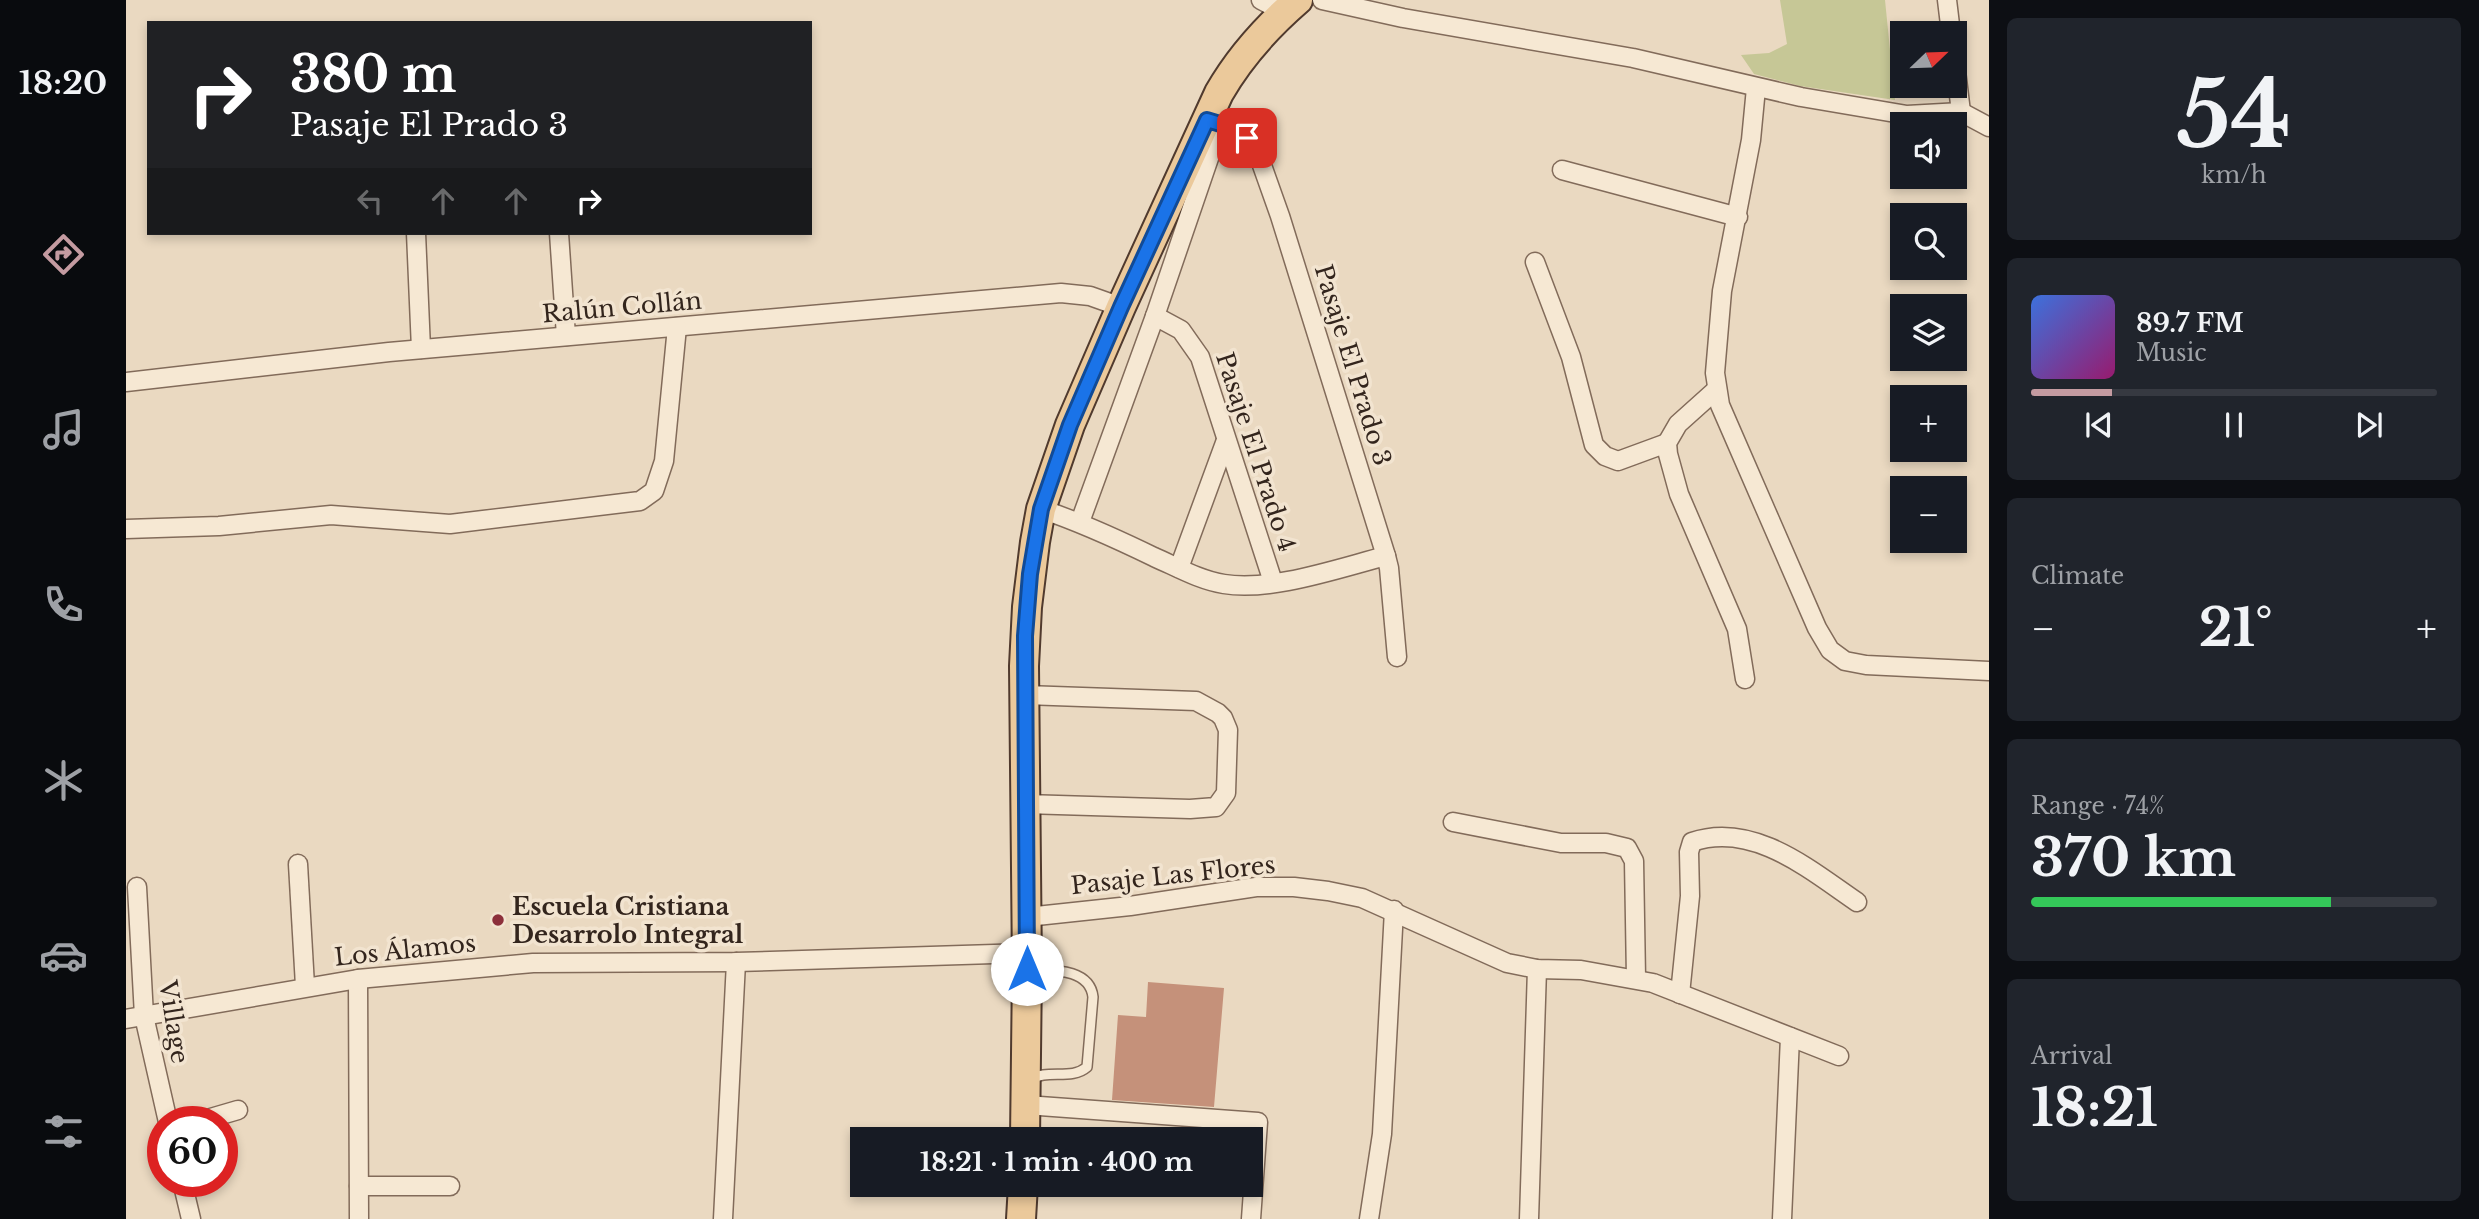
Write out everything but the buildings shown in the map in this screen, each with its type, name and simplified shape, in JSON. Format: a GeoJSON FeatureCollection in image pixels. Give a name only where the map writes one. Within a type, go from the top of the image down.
{"type":"FeatureCollection","features":[{"type":"Feature","properties":{"kind":"main road"},"geometry":{"type":"LineString","coordinates":[[1025,1127],[1027,607],[1041,509],[1070,425],[1121,307],[1214,122],[1231,73],[1281,4]]}},
{"type":"Feature","properties":{"kind":"main road"},"geometry":{"type":"LineString","coordinates":[[1021,1219],[1022,1197]]}},
{"type":"Feature","properties":{"kind":"street"},"geometry":{"type":"LineString","coordinates":[[1322,0],[1403,18],[1633,58],[1756,88],[1890,112]]}},
{"type":"Feature","properties":{"kind":"street"},"geometry":{"type":"LineString","coordinates":[[1947,0],[1950,21]]}},
{"type":"Feature","properties":{"kind":"street"},"geometry":{"type":"LineString","coordinates":[[1756,88],[1751,140],[1738,217],[1721,291],[1715,373],[1720,405],[1817,628],[1830,650],[1845,661],[1866,665],[1989,671]]}},
{"type":"Feature","properties":{"kind":"street"},"geometry":{"type":"LineString","coordinates":[[1959,98],[1961,112]]}},
{"type":"Feature","properties":{"kind":"street"},"geometry":{"type":"LineString","coordinates":[[1967,115],[1989,127]]}},
{"type":"Feature","properties":{"kind":"street"},"geometry":{"type":"LineString","coordinates":[[1080,522],[1155,316],[1214,122]]}},
{"type":"Feature","properties":{"kind":"street","name":"Pasaje El Prado 3"},"geometry":{"type":"LineString","coordinates":[[1214,122],[1239,132],[1258,153],[1280,216],[1386,556],[1396,657]]}},
{"type":"Feature","properties":{"kind":"street"},"geometry":{"type":"LineString","coordinates":[[1562,170],[1738,217]]}},
{"type":"Feature","properties":{"kind":"street"},"geometry":{"type":"LineString","coordinates":[[416,235],[421,349]]}},
{"type":"Feature","properties":{"kind":"street"},"geometry":{"type":"LineString","coordinates":[[559,235],[566,336]]}},
{"type":"Feature","properties":{"kind":"street"},"geometry":{"type":"LineString","coordinates":[[1535,262],[1571,357],[1594,445],[1605,456],[1618,461],[1667,443],[1678,424],[1717,388]]}},
{"type":"Feature","properties":{"kind":"street","name":"Ralún Collán"},"geometry":{"type":"LineString","coordinates":[[126,382],[421,349],[1061,293],[1090,296],[1121,307]]}},
{"type":"Feature","properties":{"kind":"street","name":"Pasaje El Prado 4"},"geometry":{"type":"LineString","coordinates":[[1155,316],[1181,330],[1195,347],[1273,582]]}},
{"type":"Feature","properties":{"kind":"street"},"geometry":{"type":"LineString","coordinates":[[126,529],[219,526],[331,515],[450,524],[640,501],[654,491],[664,461],[677,327]]}},
{"type":"Feature","properties":{"kind":"street"},"geometry":{"type":"LineString","coordinates":[[1179,568],[1226,440]]}},
{"type":"Feature","properties":{"kind":"street"},"geometry":{"type":"LineString","coordinates":[[1667,443],[1679,494],[1737,629],[1745,679]]}},
{"type":"Feature","properties":{"kind":"street"},"geometry":{"type":"LineString","coordinates":[[1041,509],[1080,522],[1209,581],[1225,584],[1257,585],[1300,578],[1386,556]]}},
{"type":"Feature","properties":{"kind":"street"},"geometry":{"type":"LineString","coordinates":[[1025,695],[1202,703],[1223,718],[1228,730],[1226,793],[1220,804],[1206,809],[1026,804]]}},
{"type":"Feature","properties":{"kind":"street"},"geometry":{"type":"LineString","coordinates":[[1453,822],[1561,843],[1606,843],[1627,848],[1634,861],[1636,978]]}},
{"type":"Feature","properties":{"kind":"street"},"geometry":{"type":"LineString","coordinates":[[1680,994],[1690,896],[1689,852],[1692,842],[1706,837],[1772,847],[1857,902]]}},
{"type":"Feature","properties":{"kind":"street"},"geometry":{"type":"LineString","coordinates":[[298,864],[304,986]]}},
{"type":"Feature","properties":{"kind":"street","name":"Village"},"geometry":{"type":"LineString","coordinates":[[137,887],[135,1017],[163,1106]]}},
{"type":"Feature","properties":{"kind":"street","name":"Pasaje Las Flores"},"geometry":{"type":"LineString","coordinates":[[1027,917],[1130,906],[1256,887],[1294,887],[1328,891],[1362,898],[1394,910],[1507,963],[1537,969],[1581,970],[1636,978],[1839,1056]]}},
{"type":"Feature","properties":{"kind":"street"},"geometry":{"type":"LineString","coordinates":[[1369,1219],[1382,1134],[1394,910]]}},
{"type":"Feature","properties":{"kind":"street","name":"Los Álamos"},"geometry":{"type":"LineString","coordinates":[[135,1017],[304,986],[533,963],[1027,961]]}},
{"type":"Feature","properties":{"kind":"street"},"geometry":{"type":"LineString","coordinates":[[723,1219],[736,962]]}},
{"type":"Feature","properties":{"kind":"street"},"geometry":{"type":"LineString","coordinates":[[1529,1219],[1537,969]]}},
{"type":"Feature","properties":{"kind":"street"},"geometry":{"type":"LineString","coordinates":[[358,979],[359,1219]]}},
{"type":"Feature","properties":{"kind":"street"},"geometry":{"type":"LineString","coordinates":[[1782,1219],[1790,1037]]}},
{"type":"Feature","properties":{"kind":"street"},"geometry":{"type":"LineString","coordinates":[[1026,1094],[1258,1122],[1251,1219]]}},
{"type":"Feature","properties":{"kind":"street"},"geometry":{"type":"LineString","coordinates":[[359,1186],[450,1186]]}},
{"type":"Feature","properties":{"kind":"street"},"geometry":{"type":"LineString","coordinates":[[186,1197],[191,1219]]}},
{"type":"Feature","properties":{"kind":"lane"},"geometry":{"type":"LineString","coordinates":[[1026,1094],[1037,1075],[1076,1073],[1087,1068],[1093,997],[1086,980],[1027,961]]}},
{"type":"Feature","properties":{"kind":"green space"},"geometry":{"type":"Polygon","coordinates":[[[1780,0],[1885,0],[1890,50],[1890,98],[1895,100],[1800,86],[1754,74],[1741,55],[1769,53],[1787,44],[1780,0]]]}},
{"type":"Feature","properties":{"kind":"place","name":"Escuela Cristiana Desarrolo Integral"},"geometry":{"type":"Point","coordinates":[498,920]}},
{"type":"Feature","properties":{"kind":"route"},"geometry":{"type":"LineString","coordinates":[[1027,969],[1024,666],[1030,574],[1041,509],[1070,425],[1207,120],[1230,127],[1247,138]]}}]}
